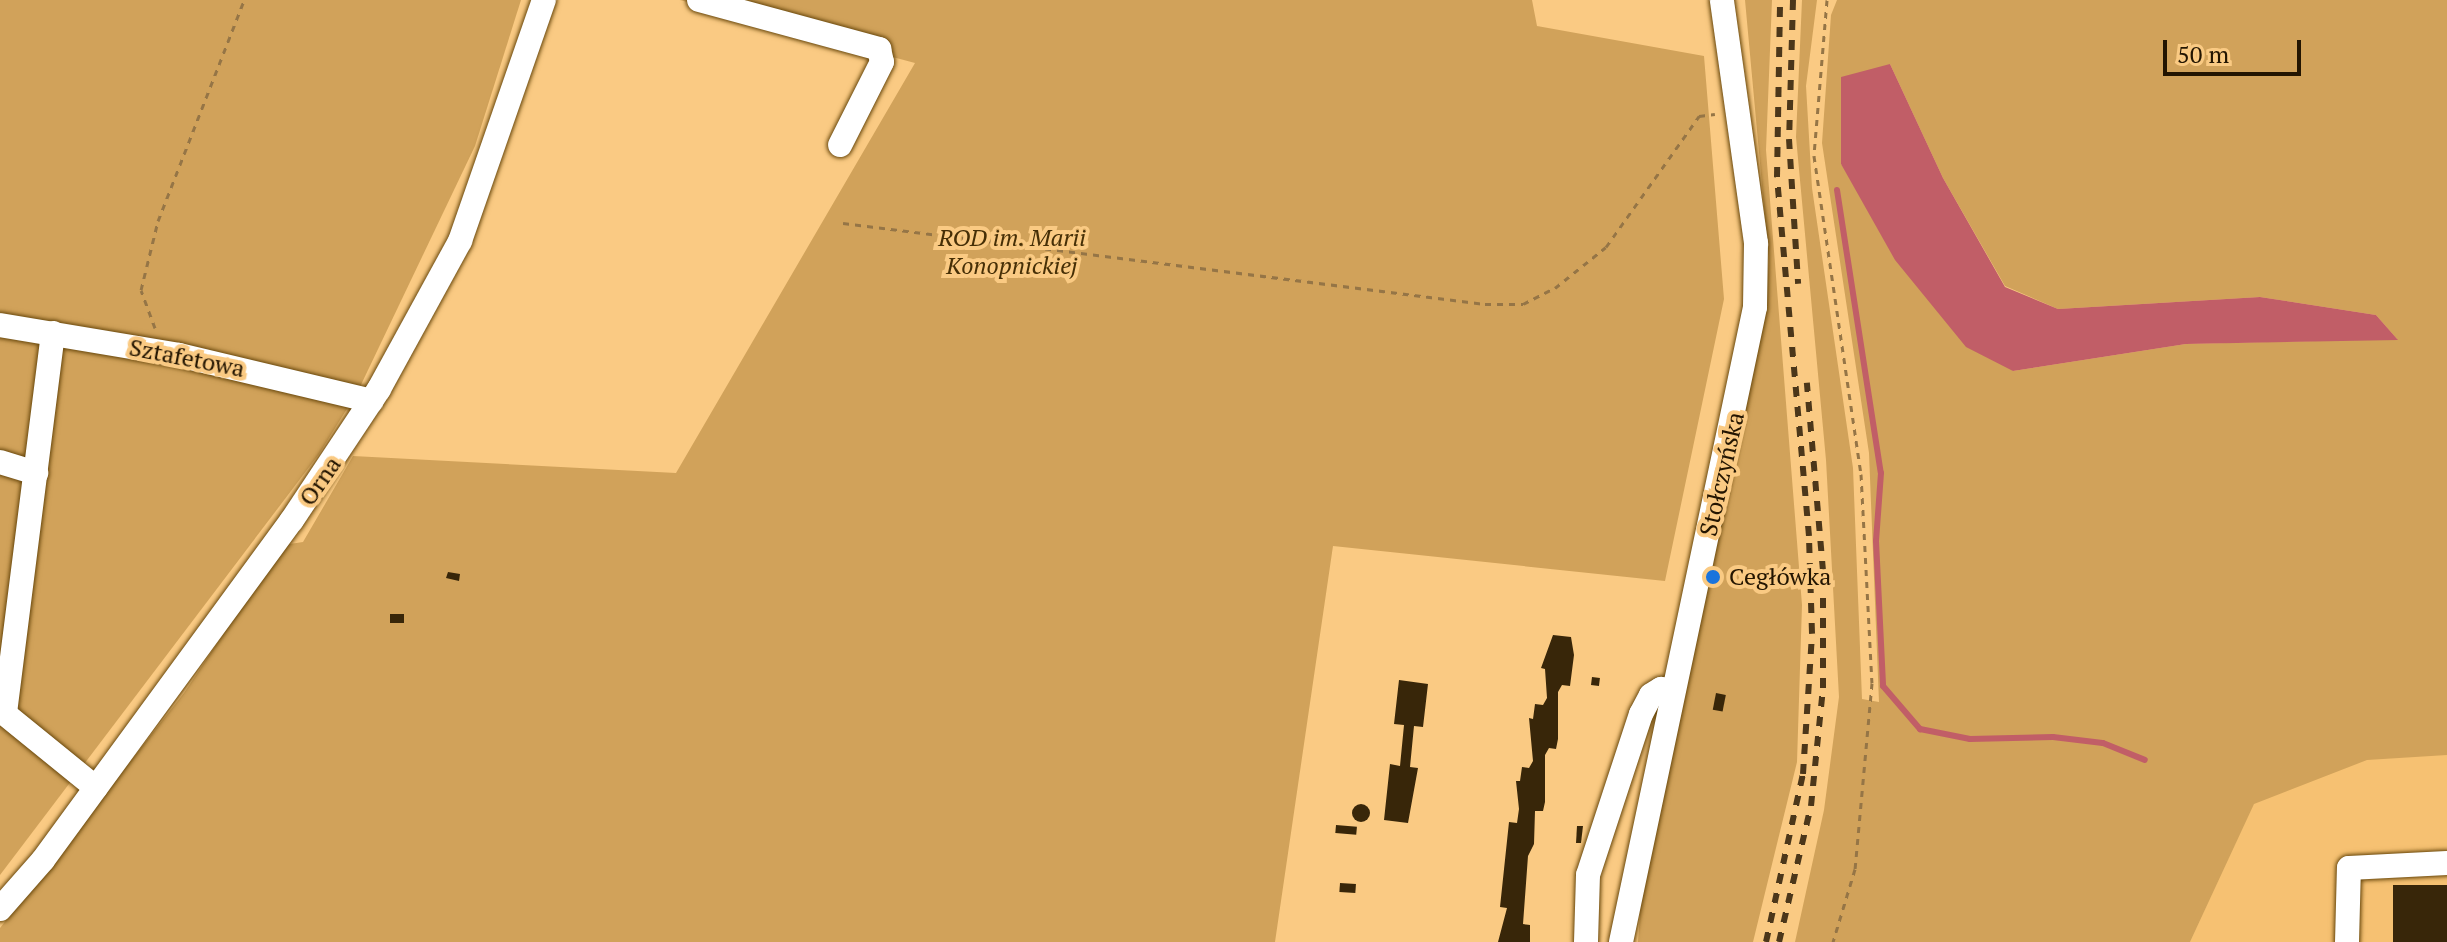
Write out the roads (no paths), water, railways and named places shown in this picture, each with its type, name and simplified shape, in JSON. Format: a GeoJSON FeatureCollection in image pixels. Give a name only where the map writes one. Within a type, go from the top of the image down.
{"type":"FeatureCollection","features":[{"type":"Feature","properties":{"kind":"street","name":"Orna"},"geometry":{"type":"LineString","coordinates":[[0,909],[96,788],[300,509],[372,401],[460,241],[544,0]]}},
{"type":"Feature","properties":{"kind":"street"},"geometry":{"type":"LineString","coordinates":[[699,0],[879,49],[882,62],[840,145]]}},
{"type":"Feature","properties":{"kind":"street","name":"Stołczyńska"},"geometry":{"type":"LineString","coordinates":[[1621,942],[1740,393],[1756,295],[1756,243],[1722,0]]}},
{"type":"Feature","properties":{"kind":"street","name":"Sztafetowa"},"geometry":{"type":"LineString","coordinates":[[0,325],[179,355],[372,401]]}},
{"type":"Feature","properties":{"kind":"street"},"geometry":{"type":"LineString","coordinates":[[53,333],[36,473],[7,648],[3,715],[96,788]]}},
{"type":"Feature","properties":{"kind":"street"},"geometry":{"type":"LineString","coordinates":[[0,462],[36,473]]}},
{"type":"Feature","properties":{"kind":"street"},"geometry":{"type":"LineString","coordinates":[[1586,942],[1588,875],[1641,714],[1651,695],[1661,689],[1673,691]]}},
{"type":"Feature","properties":{"kind":"street"},"geometry":{"type":"LineString","coordinates":[[2347,942],[2349,868],[2447,863]]}},
{"type":"Feature","properties":{"kind":"waterway"},"geometry":{"type":"LineString","coordinates":[[1837,190],[1881,473],[1876,541],[1883,686],[1920,729],[1970,739],[2053,737],[2103,743],[2145,760]]}},
{"type":"Feature","properties":{"kind":"railway"},"geometry":{"type":"LineString","coordinates":[[1766,942],[1803,774],[1812,633],[1809,536],[1777,177],[1780,0]]}},
{"type":"Feature","properties":{"kind":"railway"},"geometry":{"type":"LineString","coordinates":[[1793,0],[1789,139],[1798,284]]}},
{"type":"Feature","properties":{"kind":"railway"},"geometry":{"type":"LineString","coordinates":[[1779,942],[1811,806],[1823,688],[1823,571],[1807,383]]}},
{"type":"Feature","properties":{"kind":"place","name":"Cegłówka"},"geometry":{"type":"Point","coordinates":[1713,577]}},
{"type":"Feature","properties":{"kind":"park label","name":"ROD im. Marii Konopnickiej"},"geometry":{"type":"Point","coordinates":[1012,252]}}]}
